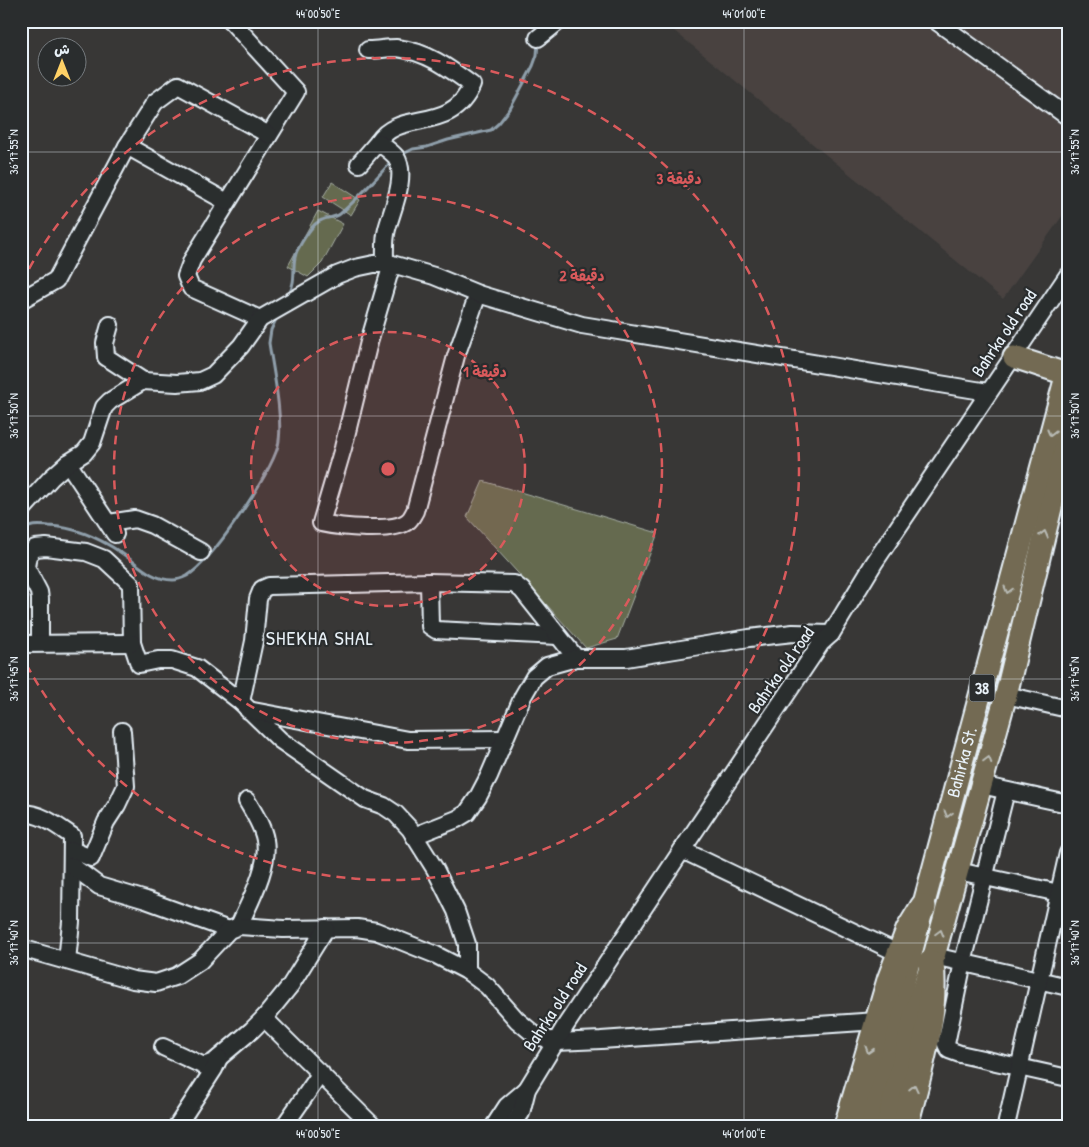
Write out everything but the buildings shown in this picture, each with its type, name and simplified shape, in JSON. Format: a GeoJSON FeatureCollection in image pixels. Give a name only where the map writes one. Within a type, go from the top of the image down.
{"type":"FeatureCollection","features":[{"type":"Feature","properties":{"kind":"highway"},"geometry":{"type":"LineString","coordinates":[[847,1126],[877,1021],[900,954],[912,924],[923,907]]}},
{"type":"Feature","properties":{"kind":"highway"},"geometry":{"type":"LineString","coordinates":[[905,1126],[932,1002],[933,960]]}},
{"type":"Feature","properties":{"kind":"main road"},"geometry":{"type":"LineString","coordinates":[[1014,356],[1067,371]]}},
{"type":"Feature","properties":{"kind":"main road","name":"Bahirka St."},"geometry":{"type":"LineString","coordinates":[[866,1126],[1067,371]]}},
{"type":"Feature","properties":{"kind":"main road","name":"Bahirka St."},"geometry":{"type":"LineString","coordinates":[[887,1126],[915,1013],[933,960],[1006,695],[1068,437]]}},
{"type":"Feature","properties":{"kind":"street"},"geometry":{"type":"LineString","coordinates":[[231,21],[296,92],[192,260],[186,276],[191,288],[260,319]]}},
{"type":"Feature","properties":{"kind":"street"},"geometry":{"type":"LineString","coordinates":[[538,38],[559,21]]}},
{"type":"Feature","properties":{"kind":"street"},"geometry":{"type":"LineString","coordinates":[[936,21],[1068,118]]}},
{"type":"Feature","properties":{"kind":"street"},"geometry":{"type":"LineString","coordinates":[[359,164],[383,134],[393,128],[446,114],[454,110],[465,100],[472,85],[447,66],[418,53],[395,48],[368,50]]}},
{"type":"Feature","properties":{"kind":"street"},"geometry":{"type":"LineString","coordinates":[[21,300],[56,280],[127,146],[155,102],[178,85],[269,135]]}},
{"type":"Feature","properties":{"kind":"street"},"geometry":{"type":"LineString","coordinates":[[378,142],[397,160],[399,189],[384,245],[389,263],[343,448],[321,523],[344,528],[394,527],[408,522],[415,511],[456,356],[478,294]]}},
{"type":"Feature","properties":{"kind":"street"},"geometry":{"type":"LineString","coordinates":[[127,146],[227,202]]}},
{"type":"Feature","properties":{"kind":"street"},"geometry":{"type":"LineString","coordinates":[[110,325],[105,343],[106,357],[143,381],[177,383],[200,381],[213,375],[242,346],[260,319],[282,305],[337,275],[355,268],[389,263],[434,276],[478,294],[582,325],[988,392]]}},
{"type":"Feature","properties":{"kind":"street","name":"Bahrka old road"},"geometry":{"type":"LineString","coordinates":[[512,1126],[521,1113],[527,1089],[556,1042],[821,643],[831,634],[874,563],[1068,275]]}},
{"type":"Feature","properties":{"kind":"street"},"geometry":{"type":"LineString","coordinates":[[21,510],[51,478],[68,463],[84,453],[92,443],[104,407],[110,401],[143,381]]}},
{"type":"Feature","properties":{"kind":"street"},"geometry":{"type":"LineString","coordinates":[[51,478],[52,459]]}},
{"type":"Feature","properties":{"kind":"street"},"geometry":{"type":"LineString","coordinates":[[68,463],[112,528],[135,519],[152,525],[201,552]]}},
{"type":"Feature","properties":{"kind":"street"},"geometry":{"type":"LineString","coordinates":[[40,643],[40,599],[39,592],[26,567],[28,555],[34,548],[46,546],[86,552],[104,559],[131,584],[132,643],[140,664],[158,660],[172,660],[197,668],[245,706],[280,740],[366,799],[384,806],[396,814],[410,829],[435,869],[456,911],[468,944],[468,971]]}},
{"type":"Feature","properties":{"kind":"street"},"geometry":{"type":"LineString","coordinates":[[245,706],[258,600],[262,589],[269,586],[429,582],[514,584],[522,590],[576,658]]}},
{"type":"Feature","properties":{"kind":"street"},"geometry":{"type":"LineString","coordinates":[[429,582],[430,626],[436,630],[558,636]]}},
{"type":"Feature","properties":{"kind":"street"},"geometry":{"type":"LineString","coordinates":[[414,836],[457,819],[467,813],[489,776],[523,696],[534,676],[547,666],[576,658],[626,658],[749,638],[793,633],[831,634]]}},
{"type":"Feature","properties":{"kind":"street"},"geometry":{"type":"LineString","coordinates":[[21,644],[132,643]]}},
{"type":"Feature","properties":{"kind":"street"},"geometry":{"type":"LineString","coordinates":[[1006,695],[1068,709]]}},
{"type":"Feature","properties":{"kind":"street"},"geometry":{"type":"LineString","coordinates":[[245,706],[408,740],[504,739]]}},
{"type":"Feature","properties":{"kind":"street"},"geometry":{"type":"LineString","coordinates":[[72,858],[91,858],[106,822],[126,786],[122,731]]}},
{"type":"Feature","properties":{"kind":"street"},"geometry":{"type":"LineString","coordinates":[[981,785],[1068,804]]}},
{"type":"Feature","properties":{"kind":"street"},"geometry":{"type":"LineString","coordinates":[[1006,791],[984,877],[946,1044],[948,1050],[1068,1078]]}},
{"type":"Feature","properties":{"kind":"street"},"geometry":{"type":"LineString","coordinates":[[21,948],[132,980],[156,983],[177,976],[200,961],[234,928],[261,875],[266,841],[248,801]]}},
{"type":"Feature","properties":{"kind":"street"},"geometry":{"type":"LineString","coordinates":[[21,813],[39,815],[72,836],[71,922],[67,961]]}},
{"type":"Feature","properties":{"kind":"street"},"geometry":{"type":"LineString","coordinates":[[682,850],[900,954]]}},
{"type":"Feature","properties":{"kind":"street"},"geometry":{"type":"LineString","coordinates":[[1006,1126],[1038,981],[1064,894],[1068,853]]}},
{"type":"Feature","properties":{"kind":"street"},"geometry":{"type":"LineString","coordinates":[[72,858],[99,886],[234,928],[357,928],[376,931],[436,955],[468,971],[486,986],[535,1036],[556,1042],[877,1021]]}},
{"type":"Feature","properties":{"kind":"street"},"geometry":{"type":"LineString","coordinates":[[958,871],[1064,894]]}},
{"type":"Feature","properties":{"kind":"street"},"geometry":{"type":"LineString","coordinates":[[163,1047],[204,1066],[214,1062],[264,1018],[290,986],[326,928]]}},
{"type":"Feature","properties":{"kind":"street"},"geometry":{"type":"LineString","coordinates":[[933,960],[964,962],[1068,987]]}},
{"type":"Feature","properties":{"kind":"street"},"geometry":{"type":"LineString","coordinates":[[264,1018],[373,1126]]}},
{"type":"Feature","properties":{"kind":"street"},"geometry":{"type":"LineString","coordinates":[[177,1126],[214,1070],[220,1055]]}},
{"type":"Feature","properties":{"kind":"street"},"geometry":{"type":"LineString","coordinates":[[284,1126],[321,1073]]}},
{"type":"Feature","properties":{"kind":"street","name":"Bahrka old road"},"geometry":{"type":"LineString","coordinates":[[494,1126],[507,1106],[527,1089]]}},
{"type":"Feature","properties":{"kind":"shaded area"},"geometry":{"type":"Polygon","coordinates":[[[662,21],[1068,21],[1068,208],[1003,299],[662,21]]]}},
{"type":"Feature","properties":{"kind":"green space"},"geometry":{"type":"Polygon","coordinates":[[[332,182],[360,200],[351,215],[323,197],[332,182]]]}},
{"type":"Feature","properties":{"kind":"green space"},"geometry":{"type":"Polygon","coordinates":[[[318,211],[343,224],[322,263],[308,277],[288,266],[318,211]]]}},
{"type":"Feature","properties":{"kind":"green space"},"geometry":{"type":"Polygon","coordinates":[[[483,481],[658,533],[617,639],[586,648],[467,517],[483,481]]]}},
{"type":"Feature","properties":{"kind":"waterway"},"geometry":{"type":"LineString","coordinates":[[538,31],[539,21]]}},
{"type":"Feature","properties":{"kind":"waterway"},"geometry":{"type":"LineString","coordinates":[[401,155],[413,149],[491,130],[510,109],[533,66],[537,55],[538,42]]}},
{"type":"Feature","properties":{"kind":"waterway"},"geometry":{"type":"LineString","coordinates":[[289,294],[293,282],[294,259],[308,232],[318,222],[340,214],[392,161]]}},
{"type":"Feature","properties":{"kind":"waterway"},"geometry":{"type":"LineString","coordinates":[[21,532],[31,526],[38,525],[77,531],[104,542],[151,574],[165,579],[175,580],[182,578],[198,567],[225,536],[253,495],[278,446],[280,436],[279,410],[269,343],[271,330],[277,317]]}},
{"type":"Feature","properties":{"kind":"district","name":"SHEKHA SHAL"},"geometry":{"type":"Point","coordinates":[320,638]}}]}
